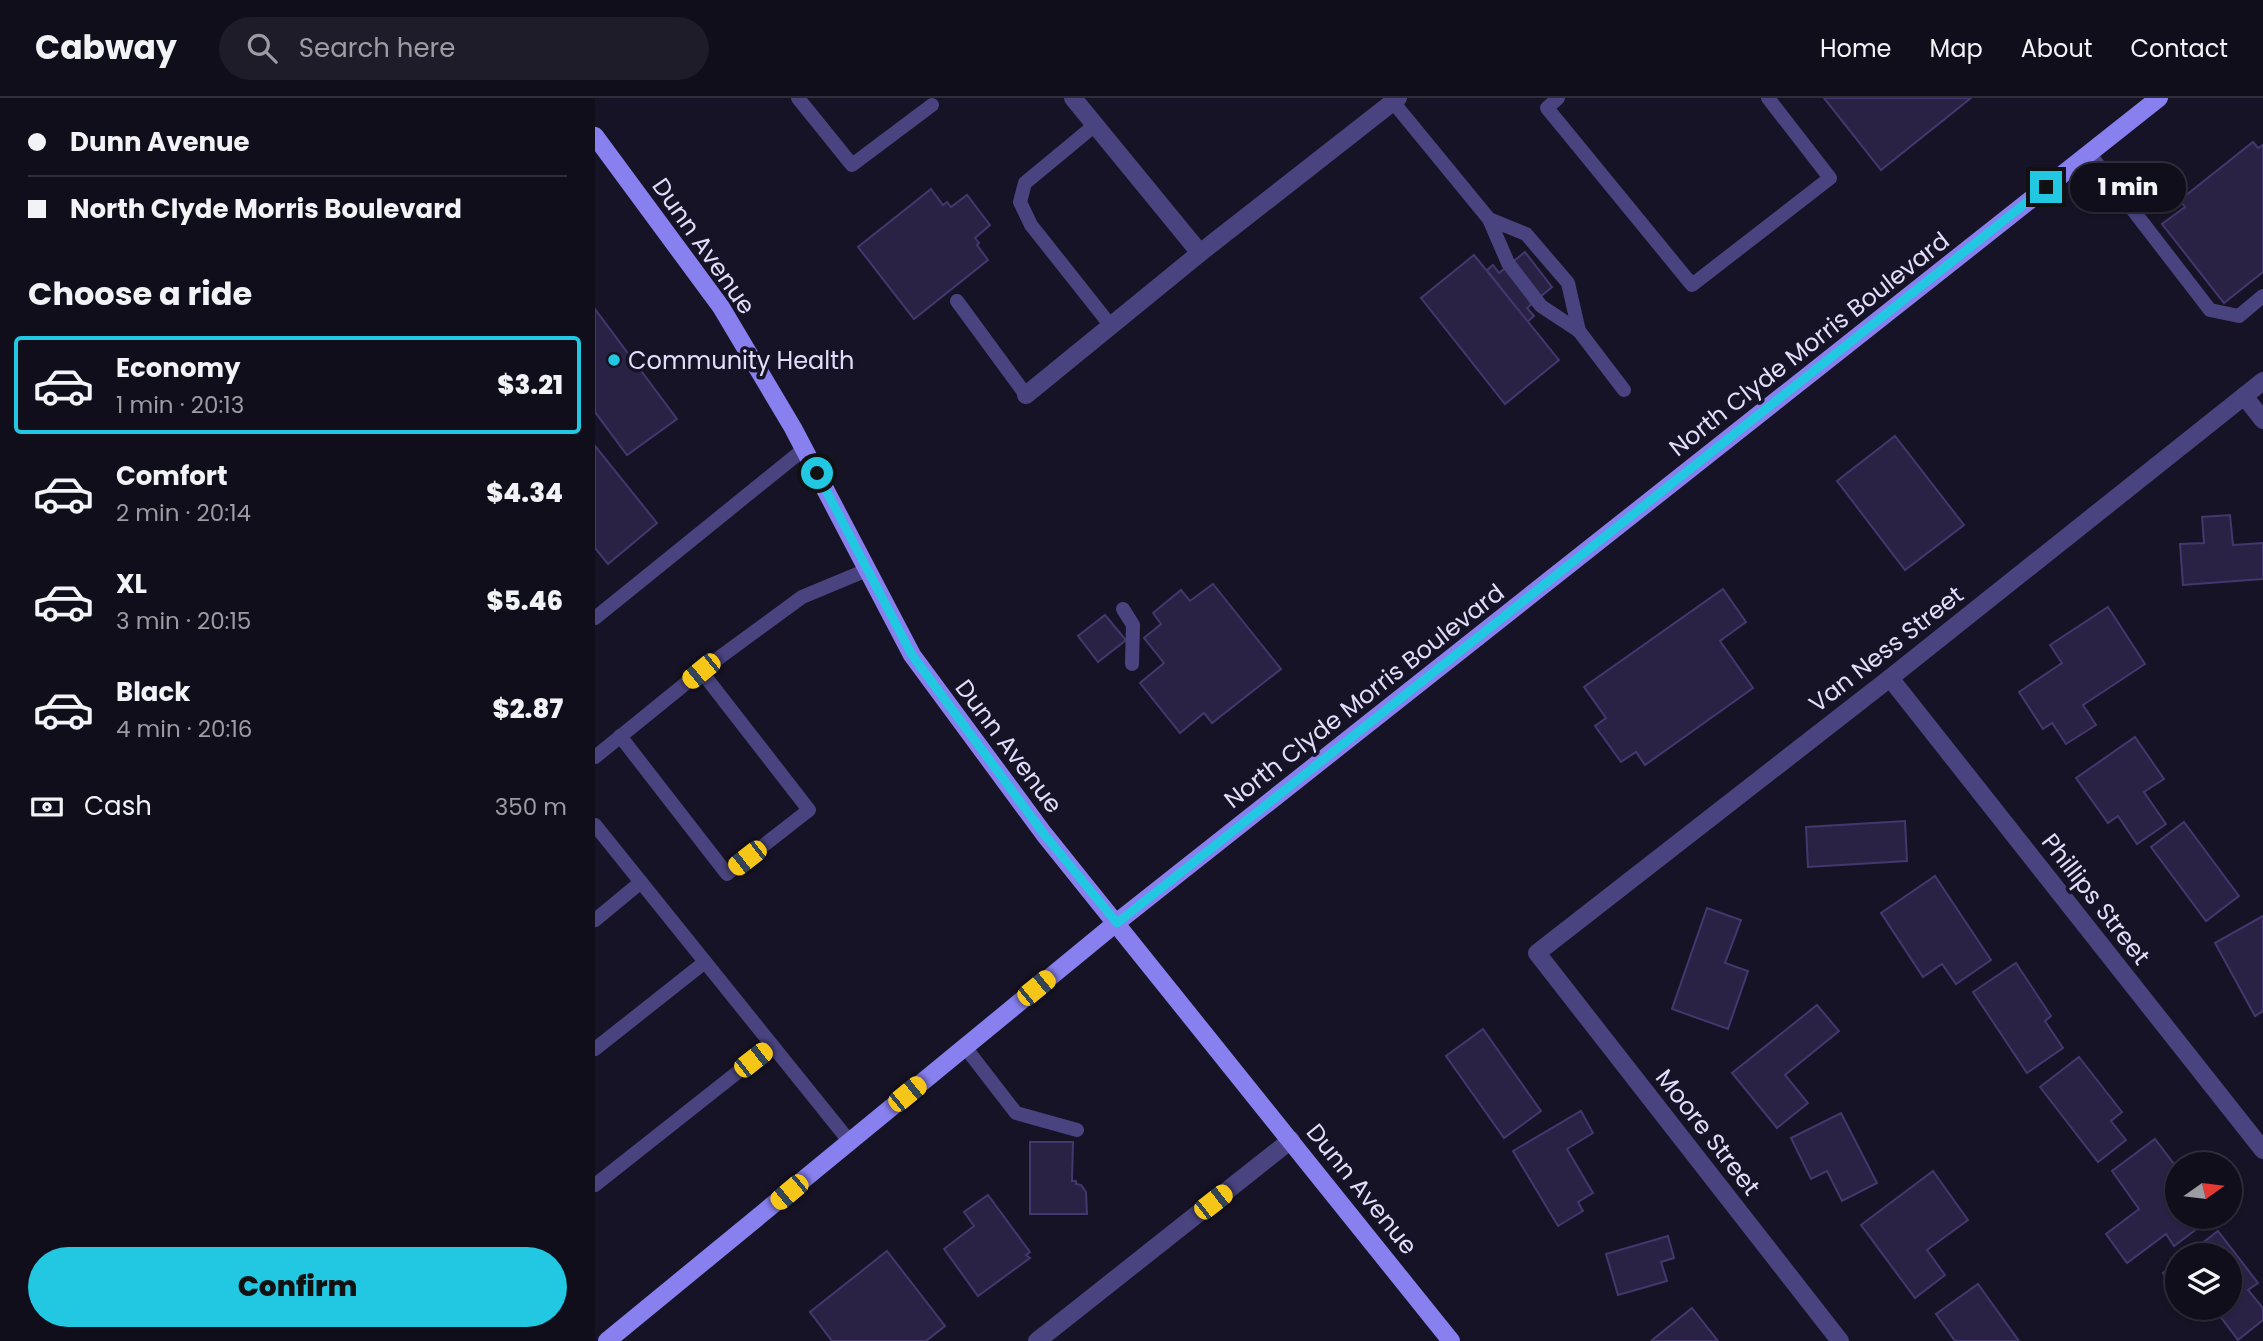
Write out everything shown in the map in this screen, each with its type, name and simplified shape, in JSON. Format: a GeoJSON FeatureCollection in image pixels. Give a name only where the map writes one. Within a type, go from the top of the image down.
{"type":"FeatureCollection","features":[{"type":"Feature","properties":{"kind":"main road","name":"North Clyde Morris Boulevard"},"geometry":{"type":"LineString","coordinates":[[607,1341],[1117,923],[2159,98]]}},
{"type":"Feature","properties":{"kind":"main road","name":"Dunn Avenue"},"geometry":{"type":"LineString","coordinates":[[595,136],[721,307],[804,449],[912,655],[1044,834],[1451,1341]]}},
{"type":"Feature","properties":{"kind":"street"},"geometry":{"type":"LineString","coordinates":[[1073,98],[1200,253]]}},
{"type":"Feature","properties":{"kind":"street"},"geometry":{"type":"LineString","coordinates":[[1027,395],[1200,253],[1395,100]]}},
{"type":"Feature","properties":{"kind":"street","name":"Van Ness Street"},"geometry":{"type":"LineString","coordinates":[[1538,953],[1890,678],[2263,381]]}},
{"type":"Feature","properties":{"kind":"street"},"geometry":{"type":"LineString","coordinates":[[2244,396],[2263,420]]}},
{"type":"Feature","properties":{"kind":"street","name":"Phillips Street"},"geometry":{"type":"LineString","coordinates":[[1890,678],[2263,1150]]}},
{"type":"Feature","properties":{"kind":"street","name":"Moore Street"},"geometry":{"type":"LineString","coordinates":[[1538,953],[1840,1341]]}},
{"type":"Feature","properties":{"kind":"street"},"geometry":{"type":"LineString","coordinates":[[1037,1341],[1291,1140]]}},
{"type":"Feature","properties":{"kind":"lane"},"geometry":{"type":"LineString","coordinates":[[797,98],[852,165],[933,101]]}},
{"type":"Feature","properties":{"kind":"lane"},"geometry":{"type":"LineString","coordinates":[[1548,101],[1692,285],[1830,178],[1768,98]]}},
{"type":"Feature","properties":{"kind":"lane"},"geometry":{"type":"LineString","coordinates":[[1395,100],[1489,219],[1508,263],[1541,306],[1579,331],[1624,390]]}},
{"type":"Feature","properties":{"kind":"lane"},"geometry":{"type":"LineString","coordinates":[[1095,125],[1025,183],[1020,202],[1031,225],[1111,326]]}},
{"type":"Feature","properties":{"kind":"lane"},"geometry":{"type":"LineString","coordinates":[[2089,153],[2210,310],[2239,316],[2263,296]]}},
{"type":"Feature","properties":{"kind":"lane"},"geometry":{"type":"LineString","coordinates":[[1489,219],[1526,234],[1568,283],[1579,331]]}},
{"type":"Feature","properties":{"kind":"lane"},"geometry":{"type":"LineString","coordinates":[[957,301],[1027,395]]}},
{"type":"Feature","properties":{"kind":"lane"},"geometry":{"type":"LineString","coordinates":[[595,618],[804,449]]}},
{"type":"Feature","properties":{"kind":"lane"},"geometry":{"type":"LineString","coordinates":[[595,757],[701,671],[802,597],[867,570]]}},
{"type":"Feature","properties":{"kind":"lane"},"geometry":{"type":"LineString","coordinates":[[1122,609],[1133,625],[1132,664]]}},
{"type":"Feature","properties":{"kind":"lane"},"geometry":{"type":"LineString","coordinates":[[620,736],[727,874],[809,810],[701,671]]}},
{"type":"Feature","properties":{"kind":"lane"},"geometry":{"type":"LineString","coordinates":[[595,825],[850,1142]]}},
{"type":"Feature","properties":{"kind":"lane"},"geometry":{"type":"LineString","coordinates":[[595,920],[641,882]]}},
{"type":"Feature","properties":{"kind":"lane"},"geometry":{"type":"LineString","coordinates":[[595,1049],[705,962]]}},
{"type":"Feature","properties":{"kind":"lane"},"geometry":{"type":"LineString","coordinates":[[595,1185],[772,1045]]}},
{"type":"Feature","properties":{"kind":"lane"},"geometry":{"type":"LineString","coordinates":[[965,1047],[1016,1113],[1077,1130]]}},
{"type":"Feature","properties":{"kind":"building"},"geometry":{"type":"Polygon","coordinates":[[[1824,98],[1971,98],[1881,170],[1824,98]]]}},
{"type":"Feature","properties":{"kind":"building"},"geometry":{"type":"Polygon","coordinates":[[[2253,142],[2258,148],[2263,145],[2263,272],[2224,303],[2162,224],[2185,207],[2180,200],[2253,142]]]}},
{"type":"Feature","properties":{"kind":"building"},"geometry":{"type":"Polygon","coordinates":[[[931,189],[943,205],[947,202],[951,207],[967,195],[990,225],[975,238],[988,260],[914,319],[858,247],[931,189]]]}},
{"type":"Feature","properties":{"kind":"building"},"geometry":{"type":"Polygon","coordinates":[[[1525,252],[1552,287],[1527,308],[1534,316],[1527,322],[1487,270],[1493,265],[1499,273],[1525,252]]]}},
{"type":"Feature","properties":{"kind":"building"},"geometry":{"type":"Polygon","coordinates":[[[1474,255],[1559,360],[1505,404],[1421,298],[1474,255]]]}},
{"type":"Feature","properties":{"kind":"building","name":"Community Health"},"geometry":{"type":"Polygon","coordinates":[[[595,309],[677,419],[627,455],[595,412],[595,309]]]}},
{"type":"Feature","properties":{"kind":"building"},"geometry":{"type":"Polygon","coordinates":[[[1895,436],[1964,525],[1905,570],[1837,481],[1895,436]]]}},
{"type":"Feature","properties":{"kind":"building"},"geometry":{"type":"Polygon","coordinates":[[[595,446],[657,523],[608,564],[595,548],[595,446]]]}},
{"type":"Feature","properties":{"kind":"building"},"geometry":{"type":"Polygon","coordinates":[[[2230,515],[2233,545],[2263,543],[2263,579],[2183,585],[2180,544],[2204,543],[2202,517],[2230,515]]]}},
{"type":"Feature","properties":{"kind":"building"},"geometry":{"type":"Polygon","coordinates":[[[1213,584],[1281,669],[1212,723],[1204,713],[1180,733],[1140,683],[1164,663],[1144,638],[1161,624],[1153,613],[1181,590],[1190,601],[1213,584]]]}},
{"type":"Feature","properties":{"kind":"building"},"geometry":{"type":"Polygon","coordinates":[[[1723,589],[1746,622],[1720,641],[1753,688],[1645,765],[1636,752],[1621,762],[1595,726],[1606,718],[1584,687],[1723,589]]]}},
{"type":"Feature","properties":{"kind":"building"},"geometry":{"type":"Polygon","coordinates":[[[2108,607],[2145,664],[2083,705],[2096,725],[2066,744],[2052,723],[2043,729],[2019,692],[2062,663],[2050,645],[2108,607]]]}},
{"type":"Feature","properties":{"kind":"building"},"geometry":{"type":"Polygon","coordinates":[[[1105,615],[1126,640],[1098,662],[1078,636],[1105,615]]]}},
{"type":"Feature","properties":{"kind":"building"},"geometry":{"type":"Polygon","coordinates":[[[2135,737],[2164,779],[2144,792],[2166,824],[2137,844],[2118,816],[2108,823],[2076,778],[2135,737]]]}},
{"type":"Feature","properties":{"kind":"building"},"geometry":{"type":"Polygon","coordinates":[[[1905,821],[1907,861],[1808,867],[1806,827],[1905,821]]]}},
{"type":"Feature","properties":{"kind":"building"},"geometry":{"type":"Polygon","coordinates":[[[2184,822],[2239,896],[2206,921],[2151,847],[2184,822]]]}},
{"type":"Feature","properties":{"kind":"building"},"geometry":{"type":"Polygon","coordinates":[[[1935,876],[1991,960],[1956,984],[1942,964],[1923,977],[1881,913],[1935,876]]]}},
{"type":"Feature","properties":{"kind":"building"},"geometry":{"type":"Polygon","coordinates":[[[1707,908],[1741,920],[1725,963],[1748,971],[1728,1029],[1672,1009],[1707,908]]]}},
{"type":"Feature","properties":{"kind":"building"},"geometry":{"type":"Polygon","coordinates":[[[2263,916],[2263,1011],[2255,1016],[2215,943],[2263,916]]]}},
{"type":"Feature","properties":{"kind":"building"},"geometry":{"type":"Polygon","coordinates":[[[2016,963],[2051,1016],[2045,1021],[2063,1048],[2027,1073],[1973,992],[2016,963]]]}},
{"type":"Feature","properties":{"kind":"building"},"geometry":{"type":"Polygon","coordinates":[[[1817,1005],[1839,1031],[1785,1075],[1808,1103],[1777,1128],[1732,1073],[1817,1005]]]}},
{"type":"Feature","properties":{"kind":"building"},"geometry":{"type":"Polygon","coordinates":[[[1483,1029],[1541,1111],[1504,1138],[1446,1056],[1483,1029]]]}},
{"type":"Feature","properties":{"kind":"building"},"geometry":{"type":"Polygon","coordinates":[[[2079,1057],[2122,1112],[2111,1121],[2126,1140],[2098,1162],[2040,1087],[2079,1057]]]}},
{"type":"Feature","properties":{"kind":"building"},"geometry":{"type":"Polygon","coordinates":[[[1581,1111],[1593,1133],[1567,1149],[1593,1193],[1578,1202],[1583,1211],[1558,1226],[1513,1151],[1581,1111]]]}},
{"type":"Feature","properties":{"kind":"building"},"geometry":{"type":"Polygon","coordinates":[[[1841,1113],[1877,1183],[1842,1201],[1827,1171],[1811,1179],[1791,1138],[1841,1113]]]}},
{"type":"Feature","properties":{"kind":"building"},"geometry":{"type":"Polygon","coordinates":[[[2155,1139],[2165,1152],[2165,1229],[2197,1229],[2178,1243],[2172,1243],[2166,1234],[2127,1263],[2106,1234],[2139,1209],[2112,1171],[2155,1139]]]}},
{"type":"Feature","properties":{"kind":"building"},"geometry":{"type":"Polygon","coordinates":[[[1030,1142],[1073,1142],[1072,1181],[1076,1181],[1086,1192],[1087,1214],[1030,1214],[1030,1142]]]}},
{"type":"Feature","properties":{"kind":"building"},"geometry":{"type":"Polygon","coordinates":[[[1933,1171],[1968,1220],[1927,1250],[1945,1275],[1915,1298],[1861,1225],[1933,1171]]]}},
{"type":"Feature","properties":{"kind":"building"},"geometry":{"type":"Polygon","coordinates":[[[988,1195],[1030,1252],[1026,1255],[1030,1258],[978,1296],[944,1249],[974,1226],[964,1212],[988,1195]]]}},
{"type":"Feature","properties":{"kind":"building"},"geometry":{"type":"Polygon","coordinates":[[[2218,1231],[2227,1243],[2202,1243],[2218,1231]]]}},
{"type":"Feature","properties":{"kind":"building"},"geometry":{"type":"Polygon","coordinates":[[[1668,1236],[1674,1258],[1661,1262],[1667,1281],[1618,1295],[1606,1254],[1668,1236]]]}},
{"type":"Feature","properties":{"kind":"building"},"geometry":{"type":"Polygon","coordinates":[[[887,1251],[945,1326],[926,1341],[832,1341],[810,1312],[887,1251]]]}},
{"type":"Feature","properties":{"kind":"building"},"geometry":{"type":"Polygon","coordinates":[[[2242,1262],[2258,1283],[2248,1290],[2263,1308],[2263,1320],[2238,1340],[2223,1320],[2242,1320],[2242,1262]]]}},
{"type":"Feature","properties":{"kind":"building"},"geometry":{"type":"Polygon","coordinates":[[[1978,1284],[2019,1341],[1955,1341],[1936,1314],[1978,1284]]]}},
{"type":"Feature","properties":{"kind":"building"},"geometry":{"type":"Polygon","coordinates":[[[1692,1308],[1718,1341],[1651,1341],[1692,1308]]]}},
{"type":"Feature","properties":{"kind":"place","name":"Community Health"},"geometry":{"type":"Point","coordinates":[614,360]}},
{"type":"Feature","properties":{"kind":"route"},"geometry":{"type":"LineString","coordinates":[[817,473],[912,655],[1044,834],[1117,923],[2046,187]]}}]}
